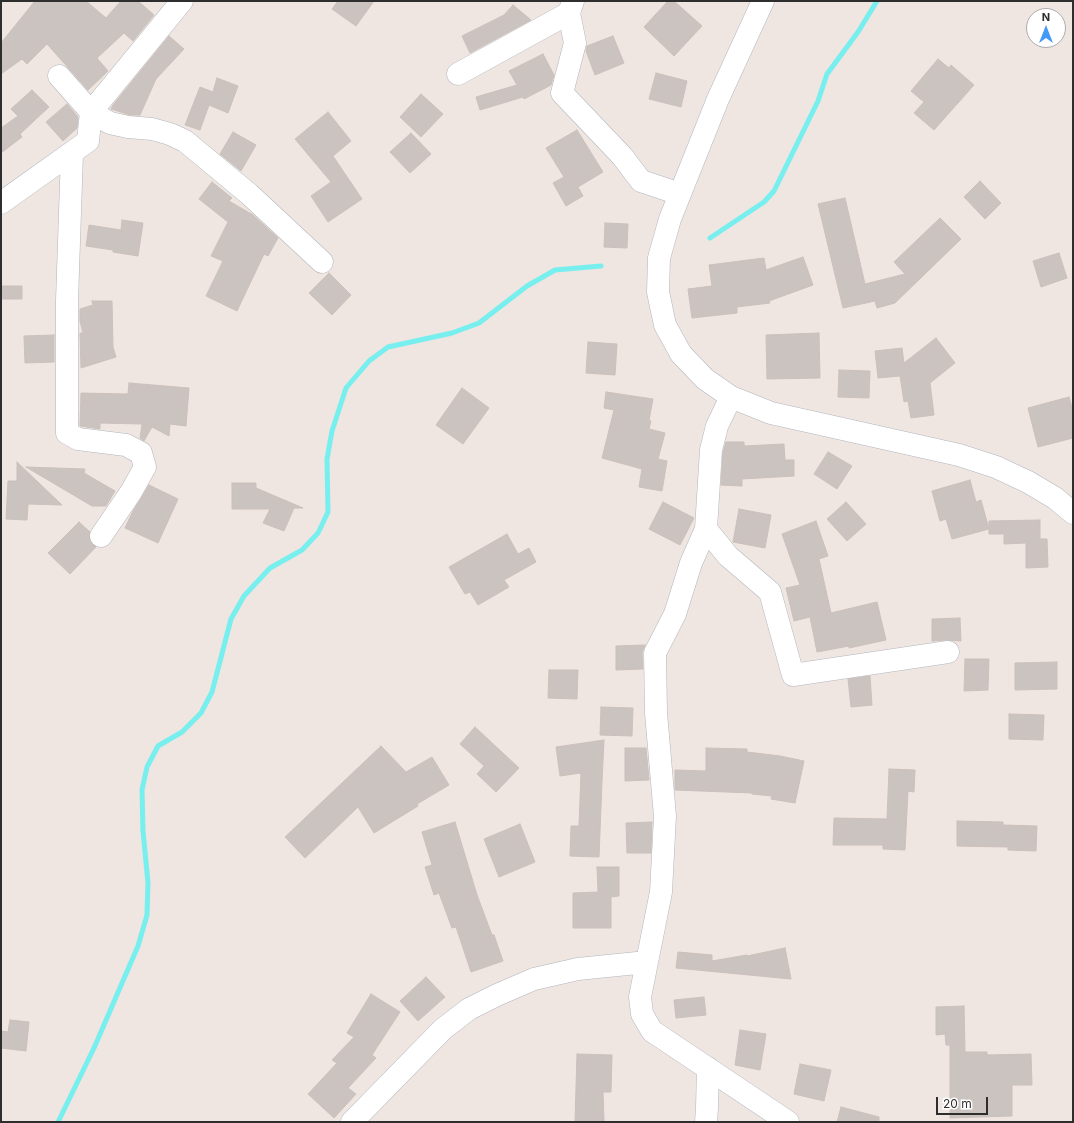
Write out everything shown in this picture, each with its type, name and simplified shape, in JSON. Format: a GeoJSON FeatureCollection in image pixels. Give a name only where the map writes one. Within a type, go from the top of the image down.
{"type":"FeatureCollection","features":[{"type":"Feature","properties":{"kind":"street"},"geometry":{"type":"LineString","coordinates":[[1,204],[88,141],[91,112],[182,1]]}},
{"type":"Feature","properties":{"kind":"street"},"geometry":{"type":"LineString","coordinates":[[763,1],[718,99],[670,219],[659,258],[658,292],[665,325],[681,354],[705,379],[731,398],[771,413],[959,456],[996,467],[1028,482],[1055,498],[1073,513]]}},
{"type":"Feature","properties":{"kind":"street"},"geometry":{"type":"LineString","coordinates":[[458,74],[571,7],[574,43],[562,93],[622,156],[641,181],[680,194]]}},
{"type":"Feature","properties":{"kind":"street"},"geometry":{"type":"LineString","coordinates":[[59,76],[91,112],[110,123],[128,127],[152,129],[170,134],[186,141],[249,194],[322,262]]}},
{"type":"Feature","properties":{"kind":"street"},"geometry":{"type":"LineString","coordinates":[[72,153],[67,301],[67,433],[78,439],[126,445],[141,453],[145,467],[131,492],[101,536]]}},
{"type":"Feature","properties":{"kind":"street"},"geometry":{"type":"LineString","coordinates":[[731,398],[717,426],[710,450],[706,529],[688,569],[675,614],[655,653],[656,713],[665,816],[661,892],[640,997],[642,1014],[652,1031],[788,1122]]}},
{"type":"Feature","properties":{"kind":"street"},"geometry":{"type":"LineString","coordinates":[[706,529],[728,556],[770,592],[793,675],[948,652]]}},
{"type":"Feature","properties":{"kind":"street"},"geometry":{"type":"LineString","coordinates":[[352,1122],[444,1029],[469,1009],[496,995],[534,979],[578,969],[647,962]]}},
{"type":"Feature","properties":{"kind":"street"},"geometry":{"type":"LineString","coordinates":[[706,1122],[708,1108],[708,1068]]}},
{"type":"Feature","properties":{"kind":"building"},"geometry":{"type":"Polygon","coordinates":[[[35,1],[86,1],[106,18],[121,1],[138,1],[154,15],[133,41],[124,33],[97,58],[108,71],[88,90],[47,44],[27,64],[22,59],[1,74],[1,43],[35,1]]]}},
{"type":"Feature","properties":{"kind":"building"},"geometry":{"type":"Polygon","coordinates":[[[338,1],[374,1],[356,26],[332,9],[338,1]]]}},
{"type":"Feature","properties":{"kind":"building"},"geometry":{"type":"Polygon","coordinates":[[[668,1],[674,1],[702,26],[674,56],[644,27],[668,1]]]}},
{"type":"Feature","properties":{"kind":"building"},"geometry":{"type":"Polygon","coordinates":[[[513,5],[531,20],[470,53],[462,36],[504,15],[513,5]]]}},
{"type":"Feature","properties":{"kind":"building"},"geometry":{"type":"Polygon","coordinates":[[[169,36],[184,49],[156,79],[140,115],[130,115],[111,109],[113,105],[169,36]]]}},
{"type":"Feature","properties":{"kind":"building"},"geometry":{"type":"Polygon","coordinates":[[[613,36],[624,63],[595,75],[586,51],[587,46],[613,36]]]}},
{"type":"Feature","properties":{"kind":"building"},"geometry":{"type":"Polygon","coordinates":[[[543,54],[554,75],[551,85],[524,99],[523,97],[480,110],[476,97],[517,85],[509,71],[543,54]]]}},
{"type":"Feature","properties":{"kind":"building"},"geometry":{"type":"Polygon","coordinates":[[[938,59],[949,68],[951,65],[974,85],[934,130],[914,113],[924,102],[911,91],[938,59]]]}},
{"type":"Feature","properties":{"kind":"building"},"geometry":{"type":"Polygon","coordinates":[[[656,73],[687,81],[681,107],[649,99],[656,73]]]}},
{"type":"Feature","properties":{"kind":"building"},"geometry":{"type":"Polygon","coordinates":[[[217,78],[238,86],[228,113],[209,105],[200,130],[185,125],[200,87],[213,92],[217,78]]]}},
{"type":"Feature","properties":{"kind":"building"},"geometry":{"type":"Polygon","coordinates":[[[32,90],[49,107],[20,134],[22,137],[1,153],[1,128],[18,116],[11,109],[32,90]]]}},
{"type":"Feature","properties":{"kind":"building"},"geometry":{"type":"Polygon","coordinates":[[[421,94],[443,114],[421,137],[400,117],[421,94]]]}},
{"type":"Feature","properties":{"kind":"building"},"geometry":{"type":"Polygon","coordinates":[[[67,104],[78,117],[77,128],[63,141],[46,122],[67,104]]]}},
{"type":"Feature","properties":{"kind":"building"},"geometry":{"type":"Polygon","coordinates":[[[328,112],[351,141],[333,156],[362,199],[328,222],[311,196],[331,182],[295,139],[328,112]]]}},
{"type":"Feature","properties":{"kind":"building"},"geometry":{"type":"Polygon","coordinates":[[[577,130],[603,172],[578,187],[583,196],[566,206],[553,183],[564,177],[546,148],[577,130]]]}},
{"type":"Feature","properties":{"kind":"building"},"geometry":{"type":"Polygon","coordinates":[[[233,132],[256,145],[241,171],[220,154],[233,132]]]}},
{"type":"Feature","properties":{"kind":"building"},"geometry":{"type":"Polygon","coordinates":[[[411,133],[431,154],[410,173],[390,152],[411,133]]]}},
{"type":"Feature","properties":{"kind":"building"},"geometry":{"type":"Polygon","coordinates":[[[980,181],[1001,203],[985,219],[964,197],[980,181]]]}},
{"type":"Feature","properties":{"kind":"building"},"geometry":{"type":"Polygon","coordinates":[[[212,182],[232,198],[229,201],[253,215],[278,238],[268,256],[264,254],[237,311],[206,296],[223,261],[211,256],[228,222],[199,199],[212,182]]]}},
{"type":"Feature","properties":{"kind":"building"},"geometry":{"type":"Polygon","coordinates":[[[845,198],[865,284],[905,274],[894,262],[940,218],[961,239],[895,303],[877,308],[875,301],[843,308],[818,204],[845,198]]]}},
{"type":"Feature","properties":{"kind":"building"},"geometry":{"type":"Polygon","coordinates":[[[122,220],[143,223],[138,256],[86,246],[89,225],[121,230],[122,220]]]}},
{"type":"Feature","properties":{"kind":"building"},"geometry":{"type":"Polygon","coordinates":[[[605,223],[628,224],[627,248],[604,247],[605,223]]]}},
{"type":"Feature","properties":{"kind":"building"},"geometry":{"type":"Polygon","coordinates":[[[1059,253],[1067,278],[1041,287],[1033,261],[1059,253]]]}},
{"type":"Feature","properties":{"kind":"building"},"geometry":{"type":"Polygon","coordinates":[[[803,257],[813,285],[769,301],[770,303],[737,307],[737,313],[692,318],[688,289],[712,286],[709,265],[764,258],[766,270],[803,257]]]}},
{"type":"Feature","properties":{"kind":"building"},"geometry":{"type":"Polygon","coordinates":[[[329,273],[351,295],[332,315],[309,293],[329,273]]]}},
{"type":"Feature","properties":{"kind":"building"},"geometry":{"type":"Polygon","coordinates":[[[1,286],[22,286],[22,299],[1,299],[1,286]]]}},
{"type":"Feature","properties":{"kind":"building"},"geometry":{"type":"Polygon","coordinates":[[[92,301],[112,301],[113,347],[116,357],[81,368],[80,333],[83,333],[80,321],[80,309],[93,305],[92,301]]]}},
{"type":"Feature","properties":{"kind":"building"},"geometry":{"type":"Polygon","coordinates":[[[819,333],[820,378],[767,379],[766,335],[819,333]]]}},
{"type":"Feature","properties":{"kind":"building"},"geometry":{"type":"Polygon","coordinates":[[[54,335],[54,362],[25,363],[24,336],[54,335]]]}},
{"type":"Feature","properties":{"kind":"building"},"geometry":{"type":"Polygon","coordinates":[[[936,338],[955,363],[930,383],[934,415],[911,418],[908,401],[904,402],[900,376],[878,378],[875,351],[902,348],[904,363],[936,338]]]}},
{"type":"Feature","properties":{"kind":"building"},"geometry":{"type":"Polygon","coordinates":[[[588,342],[617,344],[615,375],[586,373],[588,342]]]}},
{"type":"Feature","properties":{"kind":"building"},"geometry":{"type":"Polygon","coordinates":[[[839,370],[870,371],[869,398],[838,397],[839,370]]]}},
{"type":"Feature","properties":{"kind":"building"},"geometry":{"type":"Polygon","coordinates":[[[129,383],[189,388],[186,426],[170,424],[169,436],[152,427],[144,441],[140,438],[142,424],[100,423],[100,429],[80,426],[81,393],[128,394],[129,383]]]}},
{"type":"Feature","properties":{"kind":"building"},"geometry":{"type":"Polygon","coordinates":[[[462,388],[489,408],[463,444],[436,425],[462,388]]]}},
{"type":"Feature","properties":{"kind":"building"},"geometry":{"type":"Polygon","coordinates":[[[606,392],[653,399],[649,429],[665,433],[658,459],[667,461],[662,491],[639,487],[642,469],[602,458],[614,410],[604,408],[606,392]]]}},
{"type":"Feature","properties":{"kind":"building"},"geometry":{"type":"Polygon","coordinates":[[[1069,397],[1073,411],[1073,438],[1038,447],[1028,408],[1069,397]]]}},
{"type":"Feature","properties":{"kind":"building"},"geometry":{"type":"Polygon","coordinates":[[[726,442],[744,442],[744,446],[784,444],[785,460],[794,460],[794,476],[742,479],[742,486],[721,485],[723,452],[726,442]]]}},
{"type":"Feature","properties":{"kind":"building"},"geometry":{"type":"Polygon","coordinates":[[[828,452],[852,466],[837,489],[814,474],[828,452]]]}},
{"type":"Feature","properties":{"kind":"building"},"geometry":{"type":"Polygon","coordinates":[[[17,462],[62,505],[28,504],[27,520],[6,519],[8,481],[17,481],[17,462]]]}},
{"type":"Feature","properties":{"kind":"building"},"geometry":{"type":"Polygon","coordinates":[[[26,467],[85,469],[84,473],[115,491],[106,506],[92,506],[26,467]]]}},
{"type":"Feature","properties":{"kind":"building"},"geometry":{"type":"Polygon","coordinates":[[[970,480],[976,502],[981,500],[989,529],[952,539],[946,519],[940,521],[932,491],[970,480]]]}},
{"type":"Feature","properties":{"kind":"building"},"geometry":{"type":"Polygon","coordinates":[[[232,483],[256,483],[256,488],[303,508],[294,508],[284,531],[263,523],[270,509],[232,509],[232,483]]]}},
{"type":"Feature","properties":{"kind":"building"},"geometry":{"type":"Polygon","coordinates":[[[149,485],[178,499],[158,543],[125,528],[149,485]]]}},
{"type":"Feature","properties":{"kind":"building"},"geometry":{"type":"Polygon","coordinates":[[[663,502],[694,518],[680,545],[649,529],[663,502]]]}},
{"type":"Feature","properties":{"kind":"building"},"geometry":{"type":"Polygon","coordinates":[[[846,502],[866,524],[847,541],[827,519],[846,502]]]}},
{"type":"Feature","properties":{"kind":"building"},"geometry":{"type":"Polygon","coordinates":[[[739,509],[771,515],[765,548],[733,542],[739,509]]]}},
{"type":"Feature","properties":{"kind":"building"},"geometry":{"type":"Polygon","coordinates":[[[1040,520],[1040,539],[1047,539],[1048,567],[1026,568],[1026,543],[1004,544],[1004,534],[989,534],[989,521],[1040,520]]]}},
{"type":"Feature","properties":{"kind":"building"},"geometry":{"type":"Polygon","coordinates":[[[816,521],[828,556],[819,559],[831,613],[877,602],[886,640],[849,648],[849,646],[817,652],[810,617],[794,621],[786,588],[800,585],[782,534],[816,521]]]}},
{"type":"Feature","properties":{"kind":"building"},"geometry":{"type":"Polygon","coordinates":[[[79,522],[90,532],[90,541],[96,547],[70,574],[48,553],[79,522]]]}},
{"type":"Feature","properties":{"kind":"building"},"geometry":{"type":"Polygon","coordinates":[[[507,534],[518,554],[529,548],[536,562],[504,580],[509,587],[478,605],[470,592],[465,594],[449,567],[507,534]]]}},
{"type":"Feature","properties":{"kind":"building"},"geometry":{"type":"Polygon","coordinates":[[[960,618],[961,641],[932,641],[932,619],[960,618]]]}},
{"type":"Feature","properties":{"kind":"building"},"geometry":{"type":"Polygon","coordinates":[[[645,645],[642,653],[643,669],[616,670],[616,646],[645,645]]]}},
{"type":"Feature","properties":{"kind":"building"},"geometry":{"type":"Polygon","coordinates":[[[965,659],[989,659],[988,690],[964,691],[965,659]]]}},
{"type":"Feature","properties":{"kind":"building"},"geometry":{"type":"Polygon","coordinates":[[[1057,662],[1057,689],[1015,690],[1015,663],[1057,662]]]}},
{"type":"Feature","properties":{"kind":"building"},"geometry":{"type":"Polygon","coordinates":[[[549,670],[578,670],[577,699],[548,698],[549,670]]]}},
{"type":"Feature","properties":{"kind":"building"},"geometry":{"type":"Polygon","coordinates":[[[870,676],[872,705],[851,707],[848,679],[870,676]]]}},
{"type":"Feature","properties":{"kind":"building"},"geometry":{"type":"Polygon","coordinates":[[[601,707],[633,708],[632,736],[600,735],[601,707]]]}},
{"type":"Feature","properties":{"kind":"building"},"geometry":{"type":"Polygon","coordinates":[[[1009,714],[1044,715],[1043,740],[1009,739],[1009,714]]]}},
{"type":"Feature","properties":{"kind":"building"},"geometry":{"type":"Polygon","coordinates":[[[475,727],[519,768],[496,792],[477,774],[484,766],[460,744],[475,727]]]}},
{"type":"Feature","properties":{"kind":"building"},"geometry":{"type":"Polygon","coordinates":[[[604,740],[599,857],[570,856],[571,826],[579,826],[581,773],[560,776],[556,747],[604,740]]]}},
{"type":"Feature","properties":{"kind":"building"},"geometry":{"type":"Polygon","coordinates":[[[381,746],[406,772],[432,757],[449,785],[417,804],[418,806],[374,833],[358,807],[305,858],[285,837],[381,746]]]}},
{"type":"Feature","properties":{"kind":"building"},"geometry":{"type":"Polygon","coordinates":[[[625,748],[646,748],[649,780],[625,781],[625,748]]]}},
{"type":"Feature","properties":{"kind":"building"},"geometry":{"type":"Polygon","coordinates":[[[706,748],[747,749],[747,752],[804,761],[795,803],[771,799],[772,796],[752,793],[675,790],[675,770],[706,771],[706,748]]]}},
{"type":"Feature","properties":{"kind":"building"},"geometry":{"type":"Polygon","coordinates":[[[889,769],[915,770],[914,792],[908,791],[905,850],[883,849],[883,845],[833,845],[834,818],[887,819],[889,769]]]}},
{"type":"Feature","properties":{"kind":"building"},"geometry":{"type":"Polygon","coordinates":[[[957,821],[1003,822],[1003,825],[1037,826],[1036,851],[1008,850],[1008,847],[957,846],[957,821]]]}},
{"type":"Feature","properties":{"kind":"building"},"geometry":{"type":"Polygon","coordinates":[[[455,822],[477,895],[503,961],[471,972],[456,927],[452,928],[439,893],[434,895],[425,867],[432,865],[422,832],[455,822]]]}},
{"type":"Feature","properties":{"kind":"building"},"geometry":{"type":"Polygon","coordinates":[[[652,822],[651,853],[627,853],[626,823],[652,822]]]}},
{"type":"Feature","properties":{"kind":"building"},"geometry":{"type":"Polygon","coordinates":[[[520,824],[535,862],[499,877],[484,839],[520,824]]]}},
{"type":"Feature","properties":{"kind":"building"},"geometry":{"type":"Polygon","coordinates":[[[597,867],[619,867],[619,896],[611,897],[611,928],[573,928],[573,893],[598,892],[597,867]]]}},
{"type":"Feature","properties":{"kind":"building"},"geometry":{"type":"Polygon","coordinates":[[[785,948],[791,979],[676,968],[678,952],[712,955],[712,961],[747,956],[785,948]]]}},
{"type":"Feature","properties":{"kind":"building"},"geometry":{"type":"Polygon","coordinates":[[[426,977],[445,997],[418,1021],[400,1001],[426,977]]]}},
{"type":"Feature","properties":{"kind":"building"},"geometry":{"type":"Polygon","coordinates":[[[371,994],[400,1012],[372,1055],[376,1058],[348,1088],[356,1094],[334,1118],[308,1094],[337,1063],[332,1060],[354,1037],[347,1033],[371,994]]]}},
{"type":"Feature","properties":{"kind":"building"},"geometry":{"type":"Polygon","coordinates":[[[704,997],[706,1015],[676,1018],[674,1000],[704,997]]]}},
{"type":"Feature","properties":{"kind":"building"},"geometry":{"type":"Polygon","coordinates":[[[964,1006],[965,1052],[987,1052],[987,1055],[1031,1054],[1032,1085],[1012,1085],[1012,1116],[950,1118],[950,1045],[946,1045],[945,1034],[936,1035],[936,1007],[964,1006]]]}},
{"type":"Feature","properties":{"kind":"building"},"geometry":{"type":"Polygon","coordinates":[[[10,1020],[29,1022],[26,1051],[1,1048],[1,1031],[8,1032],[10,1020]]]}},
{"type":"Feature","properties":{"kind":"building"},"geometry":{"type":"Polygon","coordinates":[[[740,1030],[766,1034],[760,1070],[735,1065],[740,1030]]]}},
{"type":"Feature","properties":{"kind":"building"},"geometry":{"type":"Polygon","coordinates":[[[577,1054],[612,1055],[611,1092],[603,1092],[604,1122],[575,1122],[577,1054]]]}},
{"type":"Feature","properties":{"kind":"building"},"geometry":{"type":"Polygon","coordinates":[[[800,1064],[831,1070],[824,1101],[794,1094],[800,1064]]]}},
{"type":"Feature","properties":{"kind":"building"},"geometry":{"type":"Polygon","coordinates":[[[841,1107],[879,1117],[879,1122],[837,1122],[841,1107]]]}},
{"type":"Feature","properties":{"kind":"waterway"},"geometry":{"type":"LineString","coordinates":[[710,238],[764,202],[774,191],[818,101],[827,74],[858,32],[877,1]]}},
{"type":"Feature","properties":{"kind":"waterway"},"geometry":{"type":"LineString","coordinates":[[58,1122],[94,1048],[138,946],[147,915],[148,883],[143,831],[142,790],[147,767],[158,746],[182,732],[201,713],[212,692],[231,619],[244,596],[270,568],[302,550],[318,533],[328,512],[327,459],[332,431],[346,388],[369,361],[388,347],[452,333],[479,323],[527,286],[555,270],[601,266]]}}]}
